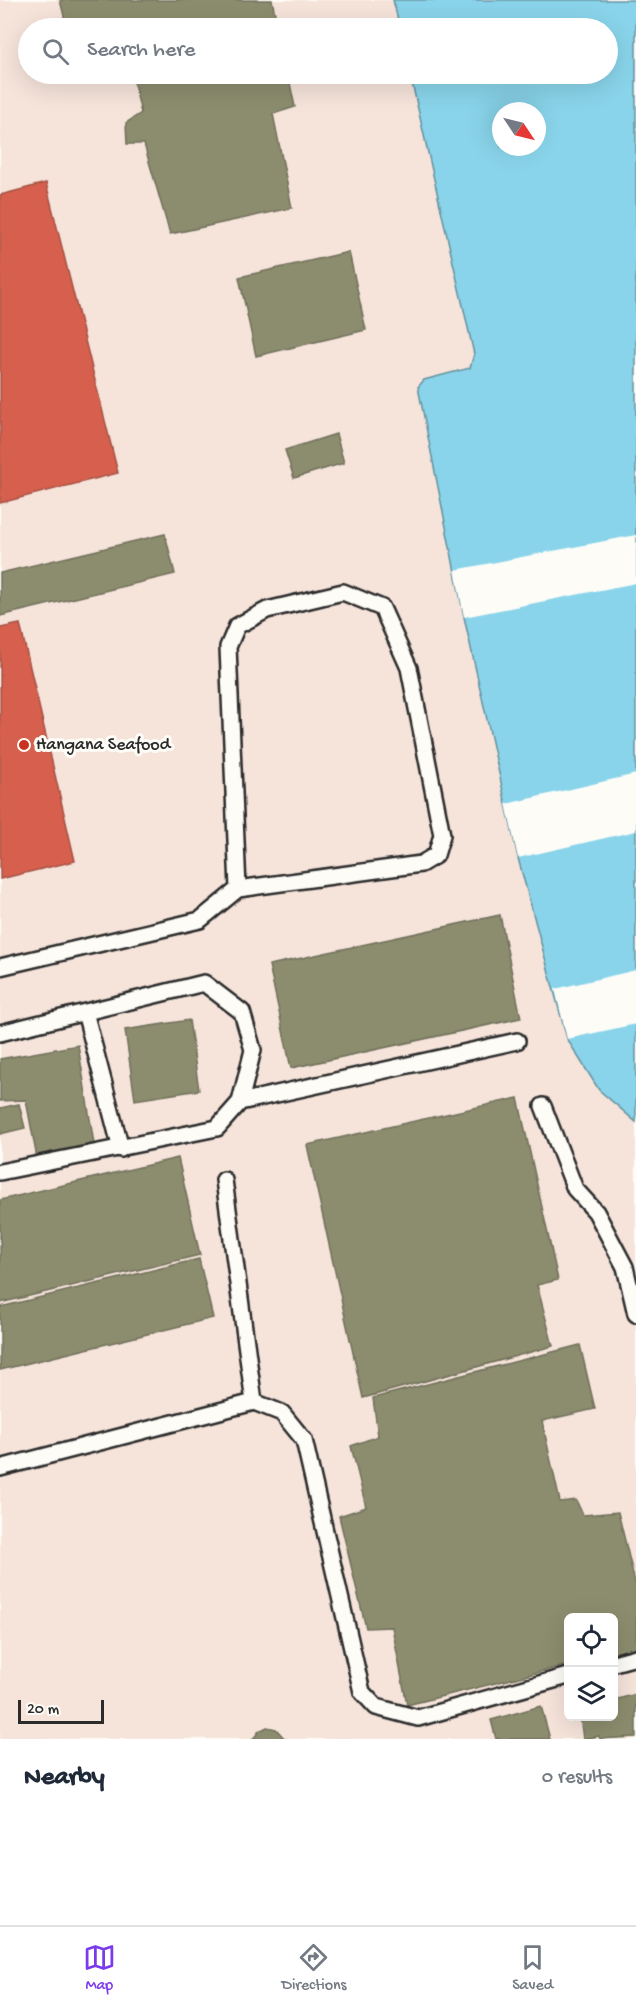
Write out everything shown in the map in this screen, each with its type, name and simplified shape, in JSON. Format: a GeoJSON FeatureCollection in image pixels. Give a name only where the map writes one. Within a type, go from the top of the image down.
{"type":"FeatureCollection","features":[{"type":"Feature","properties":{"kind":"lane"},"geometry":{"type":"LineString","coordinates":[[0,967],[200,920],[238,889],[421,864],[436,855],[442,835],[409,668],[382,608],[343,592],[267,610],[237,626],[228,647],[238,889]]}},
{"type":"Feature","properties":{"kind":"lane"},"geometry":{"type":"LineString","coordinates":[[0,1033],[204,983],[242,1012],[253,1050],[240,1102],[217,1128],[0,1172]]}},
{"type":"Feature","properties":{"kind":"lane"},"geometry":{"type":"LineString","coordinates":[[85,1012],[121,1149]]}},
{"type":"Feature","properties":{"kind":"lane"},"geometry":{"type":"LineString","coordinates":[[240,1102],[517,1041]]}},
{"type":"Feature","properties":{"kind":"lane"},"geometry":{"type":"LineString","coordinates":[[543,1106],[575,1189],[596,1212],[625,1267],[636,1314]]}},
{"type":"Feature","properties":{"kind":"lane"},"geometry":{"type":"LineString","coordinates":[[224,1180],[254,1402]]}},
{"type":"Feature","properties":{"kind":"lane"},"geometry":{"type":"LineString","coordinates":[[0,1468],[254,1402],[282,1413],[304,1440],[362,1692],[376,1707],[418,1718],[564,1677]]}},
{"type":"Feature","properties":{"kind":"lane"},"geometry":{"type":"LineString","coordinates":[[618,1662],[636,1657]]}},
{"type":"Feature","properties":{"kind":"shaded area"},"geometry":{"type":"Polygon","coordinates":[[[0,0],[393,0],[398,18],[18,18],[18,84],[412,84],[474,354],[471,368],[461,373],[455,570],[464,617],[518,858],[567,1039],[599,1090],[636,1122],[636,1739],[0,1739],[0,0]]]}},
{"type":"Feature","properties":{"kind":"water"},"geometry":{"type":"Polygon","coordinates":[[[393,0],[636,0],[636,1122],[599,1090],[567,1039],[518,858],[464,617],[418,387],[424,380],[470,368],[474,354],[412,84],[618,84],[618,18],[398,18],[393,0]]]}},
{"type":"Feature","properties":{"kind":"pier"},"geometry":{"type":"Polygon","coordinates":[[[636,535],[636,583],[464,617],[455,570],[636,535]]]}},
{"type":"Feature","properties":{"kind":"pier"},"geometry":{"type":"Polygon","coordinates":[[[636,774],[636,831],[518,858],[506,804],[636,774]]]}},
{"type":"Feature","properties":{"kind":"pier"},"geometry":{"type":"Polygon","coordinates":[[[636,970],[636,1024],[567,1039],[555,989],[636,970]]]}},
{"type":"Feature","properties":{"kind":"building: Shops"},"geometry":{"type":"Polygon","coordinates":[[[46,183],[118,473],[0,503],[0,195],[46,183]]]}},
{"type":"Feature","properties":{"kind":"building: Shops","name":"Hangana Seafood"},"geometry":{"type":"Polygon","coordinates":[[[20,624],[75,861],[0,879],[0,628],[20,624]]]}},
{"type":"Feature","properties":{"kind":"building: Industry"},"geometry":{"type":"Polygon","coordinates":[[[60,0],[272,0],[276,18],[64,18],[60,0]]]}},
{"type":"Feature","properties":{"kind":"building: Industry"},"geometry":{"type":"Polygon","coordinates":[[[134,84],[290,84],[295,107],[273,114],[292,208],[170,234],[144,144],[127,144],[126,123],[141,113],[134,84]]]}},
{"type":"Feature","properties":{"kind":"building: Industry"},"geometry":{"type":"Polygon","coordinates":[[[349,252],[366,330],[256,356],[239,277],[349,252]]]}},
{"type":"Feature","properties":{"kind":"building: Industry"},"geometry":{"type":"Polygon","coordinates":[[[336,434],[344,463],[294,478],[285,450],[336,434]]]}},
{"type":"Feature","properties":{"kind":"building: Industry"},"geometry":{"type":"Polygon","coordinates":[[[165,534],[175,574],[0,616],[0,573],[165,534]]]}},
{"type":"Feature","properties":{"kind":"building: Industry"},"geometry":{"type":"Polygon","coordinates":[[[500,915],[521,1018],[291,1068],[269,965],[500,915]]]}},
{"type":"Feature","properties":{"kind":"building: Industry"},"geometry":{"type":"Polygon","coordinates":[[[189,1020],[199,1090],[135,1100],[125,1030],[189,1020]]]}},
{"type":"Feature","properties":{"kind":"building: Industry"},"geometry":{"type":"Polygon","coordinates":[[[78,1045],[94,1144],[37,1158],[26,1100],[0,1101],[0,1059],[78,1045]]]}},
{"type":"Feature","properties":{"kind":"building: Industry"},"geometry":{"type":"Polygon","coordinates":[[[518,1098],[558,1280],[537,1285],[553,1346],[363,1398],[307,1145],[518,1098]]]}},
{"type":"Feature","properties":{"kind":"building: Industry"},"geometry":{"type":"Polygon","coordinates":[[[19,1104],[25,1128],[0,1134],[0,1108],[19,1104]]]}},
{"type":"Feature","properties":{"kind":"building: Industry"},"geometry":{"type":"Polygon","coordinates":[[[178,1158],[200,1255],[0,1303],[0,1200],[178,1158]]]}},
{"type":"Feature","properties":{"kind":"building: Industry"},"geometry":{"type":"Polygon","coordinates":[[[199,1259],[213,1318],[0,1370],[0,1307],[199,1259]]]}},
{"type":"Feature","properties":{"kind":"building: Industry"},"geometry":{"type":"Polygon","coordinates":[[[580,1345],[595,1409],[542,1421],[560,1502],[576,1500],[583,1515],[618,1512],[636,1586],[636,1649],[618,1653],[618,1613],[564,1613],[564,1666],[407,1705],[392,1627],[366,1628],[339,1516],[366,1507],[351,1446],[378,1436],[373,1398],[580,1345]]]}},
{"type":"Feature","properties":{"kind":"building: Industry"},"geometry":{"type":"Polygon","coordinates":[[[636,1694],[636,1737],[600,1739],[599,1736],[583,1739],[581,1721],[618,1721],[618,1699],[636,1694]]]}},
{"type":"Feature","properties":{"kind":"building: Industry"},"geometry":{"type":"Polygon","coordinates":[[[541,1706],[550,1739],[496,1739],[491,1720],[541,1706]]]}},
{"type":"Feature","properties":{"kind":"building: Industry"},"geometry":{"type":"Polygon","coordinates":[[[267,1727],[276,1729],[285,1739],[253,1739],[259,1731],[267,1727]]]}},
{"type":"Feature","properties":{"kind":"place","name":"Hangana Seafood"},"geometry":{"type":"Point","coordinates":[24,745]}}]}
